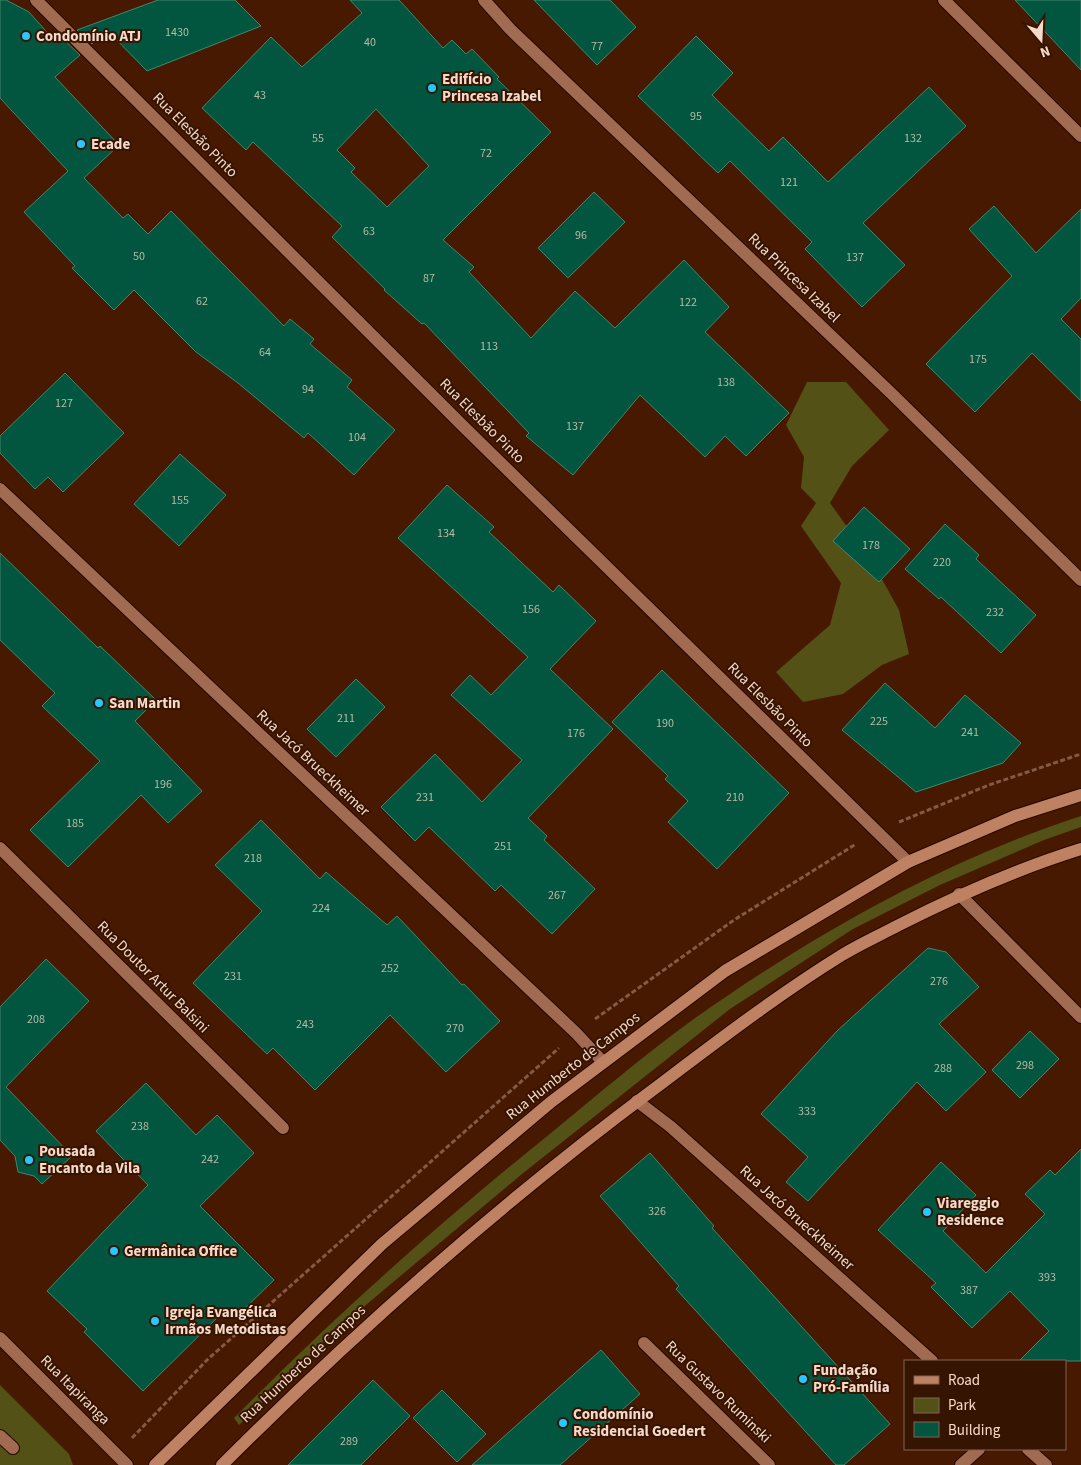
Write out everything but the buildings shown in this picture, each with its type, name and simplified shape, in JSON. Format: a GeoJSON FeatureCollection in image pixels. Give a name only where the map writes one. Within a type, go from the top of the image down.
{"type":"FeatureCollection","features":[{"type":"Feature","properties":{"kind":"main road","name":"Rua Humberto de Campos"},"geometry":{"type":"LineString","coordinates":[[155,1465],[382,1244],[489,1153],[603,1062],[725,971],[908,862],[1015,816],[1081,795]]}},
{"type":"Feature","properties":{"kind":"main road","name":"Rua Humberto de Campos"},"geometry":{"type":"LineString","coordinates":[[222,1465],[350,1341],[428,1271],[584,1142],[747,1019],[843,954],[959,894],[1034,864],[1081,849]]}},
{"type":"Feature","properties":{"kind":"street","name":"Rua Elesbão Pinto"},"geometry":{"type":"LineString","coordinates":[[36,0],[479,442],[908,862]]}},
{"type":"Feature","properties":{"kind":"street","name":"Rua Princesa Izabel"},"geometry":{"type":"LineString","coordinates":[[484,0],[510,29],[893,395],[1081,580]]}},
{"type":"Feature","properties":{"kind":"street"},"geometry":{"type":"LineString","coordinates":[[944,0],[1081,136]]}},
{"type":"Feature","properties":{"kind":"street","name":"Rua Jacó Brueckheimer"},"geometry":{"type":"LineString","coordinates":[[0,489],[576,1033],[603,1062]]}},
{"type":"Feature","properties":{"kind":"street","name":"Rua Doutor Artur Balsini"},"geometry":{"type":"LineString","coordinates":[[0,848],[284,1128]]}},
{"type":"Feature","properties":{"kind":"street"},"geometry":{"type":"LineString","coordinates":[[959,894],[1081,1017]]}},
{"type":"Feature","properties":{"kind":"street","name":"Rua Jacó Brueckheimer"},"geometry":{"type":"LineString","coordinates":[[637,1101],[671,1127],[931,1360]]}},
{"type":"Feature","properties":{"kind":"street","name":"Rua Itapiranga"},"geometry":{"type":"LineString","coordinates":[[0,1338],[127,1465]]}},
{"type":"Feature","properties":{"kind":"street","name":"Rua Gustavo Ruminski"},"geometry":{"type":"LineString","coordinates":[[644,1343],[769,1465]]}},
{"type":"Feature","properties":{"kind":"street"},"geometry":{"type":"LineString","coordinates":[[0,1436],[13,1448]]}},
{"type":"Feature","properties":{"kind":"street"},"geometry":{"type":"LineString","coordinates":[[961,1465],[978,1450]]}},
{"type":"Feature","properties":{"kind":"street"},"geometry":{"type":"LineString","coordinates":[[1029,1450],[1046,1465]]}},
{"type":"Feature","properties":{"kind":"green space"},"geometry":{"type":"Polygon","coordinates":[[[807,382],[846,382],[889,430],[852,466],[830,503],[873,563],[899,610],[909,654],[882,665],[843,694],[803,702],[776,672],[830,625],[841,583],[801,526],[816,503],[801,488],[804,457],[786,425],[807,382]]]}},
{"type":"Feature","properties":{"kind":"green space"},"geometry":{"type":"Polygon","coordinates":[[[1081,816],[1081,827],[1044,840],[940,885],[853,929],[730,1009],[522,1174],[348,1320],[239,1425],[234,1418],[310,1343],[388,1271],[510,1167],[691,1021],[783,960],[878,904],[977,855],[1081,816]]]}},
{"type":"Feature","properties":{"kind":"green space"},"geometry":{"type":"Polygon","coordinates":[[[0,1385],[69,1454],[73,1465],[0,1465],[0,1385]]]}},
{"type":"Feature","properties":{"kind":"place","name":"Condomínio ATJ"},"geometry":{"type":"Point","coordinates":[26,36]}},
{"type":"Feature","properties":{"kind":"place","name":"Edifício Princesa Izabel"},"geometry":{"type":"Point","coordinates":[432,88]}},
{"type":"Feature","properties":{"kind":"place","name":"Ecade"},"geometry":{"type":"Point","coordinates":[81,144]}},
{"type":"Feature","properties":{"kind":"place","name":"San Martin"},"geometry":{"type":"Point","coordinates":[99,703]}},
{"type":"Feature","properties":{"kind":"place","name":"Pousada Encanto da Vila"},"geometry":{"type":"Point","coordinates":[29,1160]}},
{"type":"Feature","properties":{"kind":"place","name":"Viareggio Residence"},"geometry":{"type":"Point","coordinates":[927,1212]}},
{"type":"Feature","properties":{"kind":"place","name":"Germânica Office"},"geometry":{"type":"Point","coordinates":[114,1251]}},
{"type":"Feature","properties":{"kind":"place","name":"Igreja Evangélica Irmãos Metodistas"},"geometry":{"type":"Point","coordinates":[155,1321]}},
{"type":"Feature","properties":{"kind":"place","name":"Fundação Pró-Família"},"geometry":{"type":"Point","coordinates":[803,1379]}},
{"type":"Feature","properties":{"kind":"place","name":"Condomínio Residencial Goedert"},"geometry":{"type":"Point","coordinates":[563,1423]}}]}
